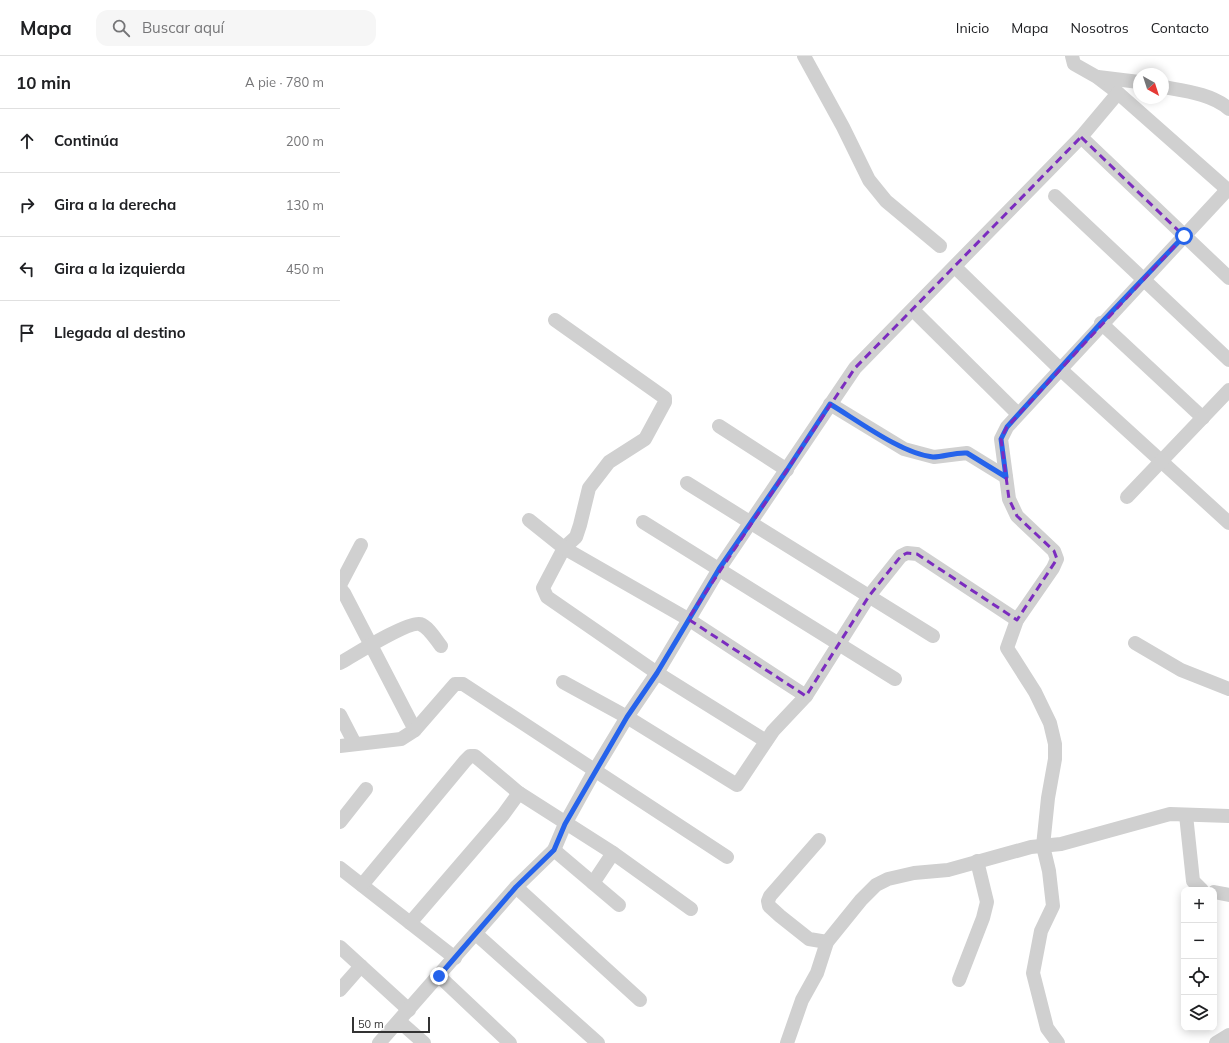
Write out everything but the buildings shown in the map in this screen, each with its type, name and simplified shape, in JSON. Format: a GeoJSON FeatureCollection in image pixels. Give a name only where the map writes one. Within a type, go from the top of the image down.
{"type":"FeatureCollection","features":[{"type":"Feature","properties":{"kind":"street"},"geometry":{"type":"LineString","coordinates":[[804,56],[843,127],[869,180],[886,201],[940,246]]}},
{"type":"Feature","properties":{"kind":"street"},"geometry":{"type":"LineString","coordinates":[[1058,1043],[1047,1028],[1033,973],[1041,931],[1053,906],[1049,871],[1043,846],[1048,798],[1055,759],[1055,744],[1050,723],[1033,688],[1007,648],[1017,620],[1053,568],[1056,559],[1054,551],[1017,516],[1009,499],[1001,439],[1007,427],[1059,368],[1228,190],[1118,93],[1097,77],[1074,64],[1072,56]]}},
{"type":"Feature","properties":{"kind":"street"},"geometry":{"type":"LineString","coordinates":[[1097,77],[1133,81]]}},
{"type":"Feature","properties":{"kind":"street"},"geometry":{"type":"LineString","coordinates":[[1169,88],[1194,93],[1227,103]]}},
{"type":"Feature","properties":{"kind":"street"},"geometry":{"type":"LineString","coordinates":[[379,1043],[516,887],[554,850],[565,824],[595,770],[627,717],[657,673],[719,569],[855,368],[1081,137],[1118,93]]}},
{"type":"Feature","properties":{"kind":"street"},"geometry":{"type":"LineString","coordinates":[[1081,137],[1229,278]]}},
{"type":"Feature","properties":{"kind":"street"},"geometry":{"type":"LineString","coordinates":[[1055,196],[1229,360]]}},
{"type":"Feature","properties":{"kind":"street"},"geometry":{"type":"LineString","coordinates":[[955,267],[1059,368],[1162,460],[1229,523]]}},
{"type":"Feature","properties":{"kind":"street"},"geometry":{"type":"LineString","coordinates":[[913,310],[1018,414]]}},
{"type":"Feature","properties":{"kind":"street"},"geometry":{"type":"LineString","coordinates":[[555,320],[665,398],[666,402],[645,439],[609,462],[599,473],[587,492],[576,537],[564,548],[543,588],[543,592],[547,597],[657,673],[766,741]]}},
{"type":"Feature","properties":{"kind":"street"},"geometry":{"type":"LineString","coordinates":[[1101,323],[1203,418]]}},
{"type":"Feature","properties":{"kind":"street"},"geometry":{"type":"LineString","coordinates":[[1127,497],[1229,390]]}},
{"type":"Feature","properties":{"kind":"street"},"geometry":{"type":"LineString","coordinates":[[830,404],[904,449],[934,457],[960,452],[967,453],[1006,477]]}},
{"type":"Feature","properties":{"kind":"street"},"geometry":{"type":"LineString","coordinates":[[718,426],[787,470]]}},
{"type":"Feature","properties":{"kind":"street"},"geometry":{"type":"LineString","coordinates":[[687,483],[933,636]]}},
{"type":"Feature","properties":{"kind":"street"},"geometry":{"type":"LineString","coordinates":[[529,520],[564,548],[688,619],[806,696]]}},
{"type":"Feature","properties":{"kind":"street"},"geometry":{"type":"LineString","coordinates":[[643,522],[895,679]]}},
{"type":"Feature","properties":{"kind":"street"},"geometry":{"type":"LineString","coordinates":[[361,545],[340,586],[415,730]]}},
{"type":"Feature","properties":{"kind":"street"},"geometry":{"type":"LineString","coordinates":[[563,682],[627,717],[735,785],[739,785],[766,741],[806,696],[869,596],[901,556],[907,553],[917,554],[1017,620]]}},
{"type":"Feature","properties":{"kind":"street"},"geometry":{"type":"LineString","coordinates":[[340,663],[407,625],[420,624],[425,627],[441,646]]}},
{"type":"Feature","properties":{"kind":"street"},"geometry":{"type":"LineString","coordinates":[[1135,643],[1181,670],[1229,689]]}},
{"type":"Feature","properties":{"kind":"street"},"geometry":{"type":"LineString","coordinates":[[340,746],[402,739],[415,730],[455,684],[463,684],[727,857]]}},
{"type":"Feature","properties":{"kind":"street"},"geometry":{"type":"LineString","coordinates":[[340,715],[355,744]]}},
{"type":"Feature","properties":{"kind":"street"},"geometry":{"type":"LineString","coordinates":[[362,886],[470,756],[475,756],[518,793],[613,854],[691,909]]}},
{"type":"Feature","properties":{"kind":"street"},"geometry":{"type":"LineString","coordinates":[[340,822],[366,789]]}},
{"type":"Feature","properties":{"kind":"street"},"geometry":{"type":"LineString","coordinates":[[410,923],[503,814],[518,793]]}},
{"type":"Feature","properties":{"kind":"street"},"geometry":{"type":"LineString","coordinates":[[786,1043],[802,1000],[817,973],[827,942],[861,900],[876,885],[888,879],[914,873],[948,870],[1031,846],[1061,844],[1170,814],[1229,816]]}},
{"type":"Feature","properties":{"kind":"street"},"geometry":{"type":"LineString","coordinates":[[1186,815],[1192,881],[1199,887]]}},
{"type":"Feature","properties":{"kind":"street"},"geometry":{"type":"LineString","coordinates":[[819,840],[770,896],[768,901],[769,906],[809,939],[827,942]]}},
{"type":"Feature","properties":{"kind":"street"},"geometry":{"type":"LineString","coordinates":[[554,850],[619,905]]}},
{"type":"Feature","properties":{"kind":"street"},"geometry":{"type":"LineString","coordinates":[[593,884],[613,854]]}},
{"type":"Feature","properties":{"kind":"street"},"geometry":{"type":"LineString","coordinates":[[959,980],[983,918],[987,902],[977,861]]}},
{"type":"Feature","properties":{"kind":"street"},"geometry":{"type":"LineString","coordinates":[[340,868],[455,958]]}},
{"type":"Feature","properties":{"kind":"street"},"geometry":{"type":"LineString","coordinates":[[516,887],[640,1000]]}},
{"type":"Feature","properties":{"kind":"street"},"geometry":{"type":"LineString","coordinates":[[1217,893],[1229,895]]}},
{"type":"Feature","properties":{"kind":"street"},"geometry":{"type":"LineString","coordinates":[[476,934],[598,1043]]}},
{"type":"Feature","properties":{"kind":"street"},"geometry":{"type":"LineString","coordinates":[[340,947],[409,1010]]}},
{"type":"Feature","properties":{"kind":"street"},"geometry":{"type":"LineString","coordinates":[[340,990],[361,966]]}},
{"type":"Feature","properties":{"kind":"street"},"geometry":{"type":"LineString","coordinates":[[439,976],[510,1043]]}},
{"type":"Feature","properties":{"kind":"street"},"geometry":{"type":"LineString","coordinates":[[399,1021],[424,1043]]}},
{"type":"Feature","properties":{"kind":"street"},"geometry":{"type":"LineString","coordinates":[[1216,1043],[1229,1035]]}},
{"type":"Feature","properties":{"kind":"highlighted area"},"geometry":{"type":"Polygon","coordinates":[[[1081,137],[1184,236],[1007,427],[1001,439],[1009,499],[1017,516],[1054,551],[1057,559],[1017,620],[917,554],[907,553],[901,556],[869,596],[806,696],[688,619],[855,368],[1081,137]]]}},
{"type":"Feature","properties":{"kind":"route"},"geometry":{"type":"LineString","coordinates":[[439,976],[516,887],[554,850],[565,824],[627,717],[657,673],[719,569],[830,404],[904,449],[934,457],[960,452],[967,453],[1006,477],[1001,439],[1007,427],[1059,368],[1184,236]]}}]}
